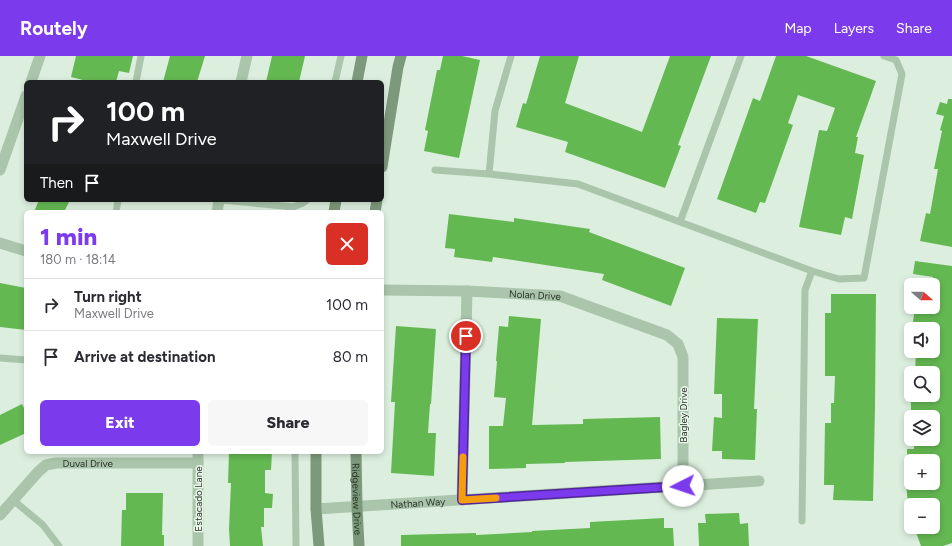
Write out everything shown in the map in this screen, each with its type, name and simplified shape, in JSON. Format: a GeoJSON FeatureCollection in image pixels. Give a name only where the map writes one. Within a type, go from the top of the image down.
{"type":"FeatureCollection","features":[{"type":"Feature","properties":{"kind":"main road"},"geometry":{"type":"LineString","coordinates":[[357,80],[362,56]]}},
{"type":"Feature","properties":{"kind":"main road"},"geometry":{"type":"LineString","coordinates":[[384,154],[401,56]]}},
{"type":"Feature","properties":{"kind":"main road"},"geometry":{"type":"LineString","coordinates":[[316,454],[316,509],[319,546]]}},
{"type":"Feature","properties":{"kind":"main road","name":"Ridgeview Drive"},"geometry":{"type":"LineString","coordinates":[[356,454],[359,546]]}},
{"type":"Feature","properties":{"kind":"street"},"geometry":{"type":"LineString","coordinates":[[32,80],[40,56]]}},
{"type":"Feature","properties":{"kind":"street"},"geometry":{"type":"LineString","coordinates":[[241,80],[247,56]]}},
{"type":"Feature","properties":{"kind":"street"},"geometry":{"type":"LineString","coordinates":[[0,170],[24,102]]}},
{"type":"Feature","properties":{"kind":"street"},"geometry":{"type":"LineString","coordinates":[[0,243],[24,250]]}},
{"type":"Feature","properties":{"kind":"street","name":"Nolan Drive"},"geometry":{"type":"LineString","coordinates":[[384,290],[467,291],[560,296],[667,335],[678,344]]}},
{"type":"Feature","properties":{"kind":"street"},"geometry":{"type":"LineString","coordinates":[[462,500],[467,291]]}},
{"type":"Feature","properties":{"kind":"street","name":"Bagley Drive"},"geometry":{"type":"LineString","coordinates":[[678,344],[683,357],[683,486]]}},
{"type":"Feature","properties":{"kind":"street","name":"Duval Drive"},"geometry":{"type":"LineString","coordinates":[[0,515],[46,465],[56,463],[198,457]]}},
{"type":"Feature","properties":{"kind":"street","name":"Estacado Lane"},"geometry":{"type":"LineString","coordinates":[[198,457],[198,546]]}},
{"type":"Feature","properties":{"kind":"street","name":"Nathan Way"},"geometry":{"type":"LineString","coordinates":[[316,509],[758,481]]}},
{"type":"Feature","properties":{"kind":"lane"},"geometry":{"type":"LineString","coordinates":[[136,80],[141,56]]}},
{"type":"Feature","properties":{"kind":"lane"},"geometry":{"type":"LineString","coordinates":[[335,80],[340,56]]}},
{"type":"Feature","properties":{"kind":"lane"},"geometry":{"type":"LineString","coordinates":[[489,174],[496,111],[511,56]]}},
{"type":"Feature","properties":{"kind":"lane"},"geometry":{"type":"LineString","coordinates":[[680,222],[741,56]]}},
{"type":"Feature","properties":{"kind":"lane"},"geometry":{"type":"LineString","coordinates":[[435,170],[489,174],[578,184],[812,271],[839,279],[864,278],[902,74],[896,60],[884,56]]}},
{"type":"Feature","properties":{"kind":"lane"},"geometry":{"type":"LineString","coordinates":[[242,202],[293,207],[304,202]]}},
{"type":"Feature","properties":{"kind":"lane"},"geometry":{"type":"LineString","coordinates":[[802,522],[805,290],[812,271]]}},
{"type":"Feature","properties":{"kind":"lane"},"geometry":{"type":"LineString","coordinates":[[0,358],[24,360]]}},
{"type":"Feature","properties":{"kind":"lane"},"geometry":{"type":"LineString","coordinates":[[296,454],[296,546]]}},
{"type":"Feature","properties":{"kind":"lane"},"geometry":{"type":"LineString","coordinates":[[13,500],[43,525],[59,546]]}},
{"type":"Feature","properties":{"kind":"building"},"geometry":{"type":"Polygon","coordinates":[[[76,56],[133,56],[129,73],[119,71],[117,80],[83,80],[71,77],[76,56]]]}},
{"type":"Feature","properties":{"kind":"building"},"geometry":{"type":"Polygon","coordinates":[[[170,56],[205,56],[198,80],[164,80],[170,56]]]}},
{"type":"Feature","properties":{"kind":"building"},"geometry":{"type":"Polygon","coordinates":[[[272,56],[305,56],[299,80],[266,80],[272,56]]]}},
{"type":"Feature","properties":{"kind":"building"},"geometry":{"type":"Polygon","coordinates":[[[443,56],[462,56],[480,60],[459,158],[424,151],[428,131],[425,130],[437,70],[440,70],[443,56]]]}},
{"type":"Feature","properties":{"kind":"building"},"geometry":{"type":"Polygon","coordinates":[[[540,56],[579,56],[565,103],[642,132],[670,56],[711,56],[678,145],[681,146],[665,188],[565,152],[568,142],[516,127],[523,103],[526,104],[540,56]]]}},
{"type":"Feature","properties":{"kind":"building"},"geometry":{"type":"Polygon","coordinates":[[[776,56],[806,56],[876,81],[856,137],[858,137],[855,153],[864,155],[852,219],[845,217],[841,235],[799,227],[819,130],[827,131],[835,108],[798,95],[788,123],[793,125],[765,203],[760,202],[756,213],[717,199],[753,98],[760,101],[776,56]]]}},
{"type":"Feature","properties":{"kind":"building"},"geometry":{"type":"Polygon","coordinates":[[[948,99],[952,99],[952,247],[920,241],[926,213],[930,214],[938,169],[934,169],[942,131],[940,130],[944,116],[936,114],[940,102],[947,104],[948,99]]]}},
{"type":"Feature","properties":{"kind":"building"},"geometry":{"type":"Polygon","coordinates":[[[38,202],[69,202],[65,210],[35,210],[38,202]]]}},
{"type":"Feature","properties":{"kind":"building"},"geometry":{"type":"Polygon","coordinates":[[[449,214],[514,222],[514,218],[590,229],[589,232],[685,268],[671,306],[602,280],[604,274],[493,257],[492,262],[454,257],[455,249],[445,248],[449,214]]]}},
{"type":"Feature","properties":{"kind":"building"},"geometry":{"type":"Polygon","coordinates":[[[915,261],[952,266],[952,543],[943,546],[921,546],[917,534],[940,534],[940,498],[907,498],[907,490],[940,490],[940,454],[907,454],[907,449],[914,449],[914,446],[940,446],[940,410],[911,410],[911,402],[940,402],[940,366],[915,366],[916,358],[940,358],[940,322],[913,322],[914,314],[940,314],[940,278],[913,274],[915,261]]]}},
{"type":"Feature","properties":{"kind":"building"},"geometry":{"type":"Polygon","coordinates":[[[0,283],[24,288],[24,330],[0,327],[0,283]]]}},
{"type":"Feature","properties":{"kind":"building"},"geometry":{"type":"Polygon","coordinates":[[[831,294],[876,294],[873,501],[833,500],[834,485],[824,485],[825,423],[831,423],[831,403],[834,403],[835,376],[825,376],[825,313],[831,313],[831,294]]]}},
{"type":"Feature","properties":{"kind":"building"},"geometry":{"type":"Polygon","coordinates":[[[509,316],[541,319],[532,425],[583,424],[583,419],[660,417],[661,459],[526,464],[526,468],[489,469],[489,426],[503,426],[506,398],[494,397],[499,326],[508,327],[509,316]]]}},
{"type":"Feature","properties":{"kind":"building"},"geometry":{"type":"Polygon","coordinates":[[[717,318],[758,319],[754,409],[757,409],[755,460],[722,459],[722,451],[712,451],[714,417],[722,418],[722,394],[714,394],[717,318]]]}},
{"type":"Feature","properties":{"kind":"building"},"geometry":{"type":"Polygon","coordinates":[[[396,326],[436,329],[428,433],[436,433],[434,476],[391,473],[395,402],[391,402],[396,326]]]}},
{"type":"Feature","properties":{"kind":"building"},"geometry":{"type":"Polygon","coordinates":[[[22,404],[24,408],[24,434],[0,445],[0,415],[22,404]]]}},
{"type":"Feature","properties":{"kind":"building"},"geometry":{"type":"Polygon","coordinates":[[[229,454],[272,454],[271,470],[265,470],[265,493],[273,494],[272,508],[264,508],[264,527],[261,527],[263,546],[230,546],[229,529],[231,483],[228,483],[229,454]]]}},
{"type":"Feature","properties":{"kind":"building"},"geometry":{"type":"Polygon","coordinates":[[[126,493],[163,493],[162,535],[164,535],[164,546],[121,546],[122,510],[126,510],[126,493]]]}},
{"type":"Feature","properties":{"kind":"building"},"geometry":{"type":"Polygon","coordinates":[[[739,513],[740,524],[748,523],[749,546],[699,546],[698,523],[706,523],[705,514],[739,513]]]}},
{"type":"Feature","properties":{"kind":"building"},"geometry":{"type":"Polygon","coordinates":[[[664,518],[664,528],[673,528],[674,546],[401,546],[401,535],[476,533],[476,535],[532,532],[590,528],[590,522],[664,518]]]}},
{"type":"Feature","properties":{"kind":"slow traffic"},"geometry":{"type":"LineString","coordinates":[[463,457],[462,500],[496,498]]}},
{"type":"Feature","properties":{"kind":"route"},"geometry":{"type":"LineString","coordinates":[[466,336],[462,500],[683,486]]}}]}
